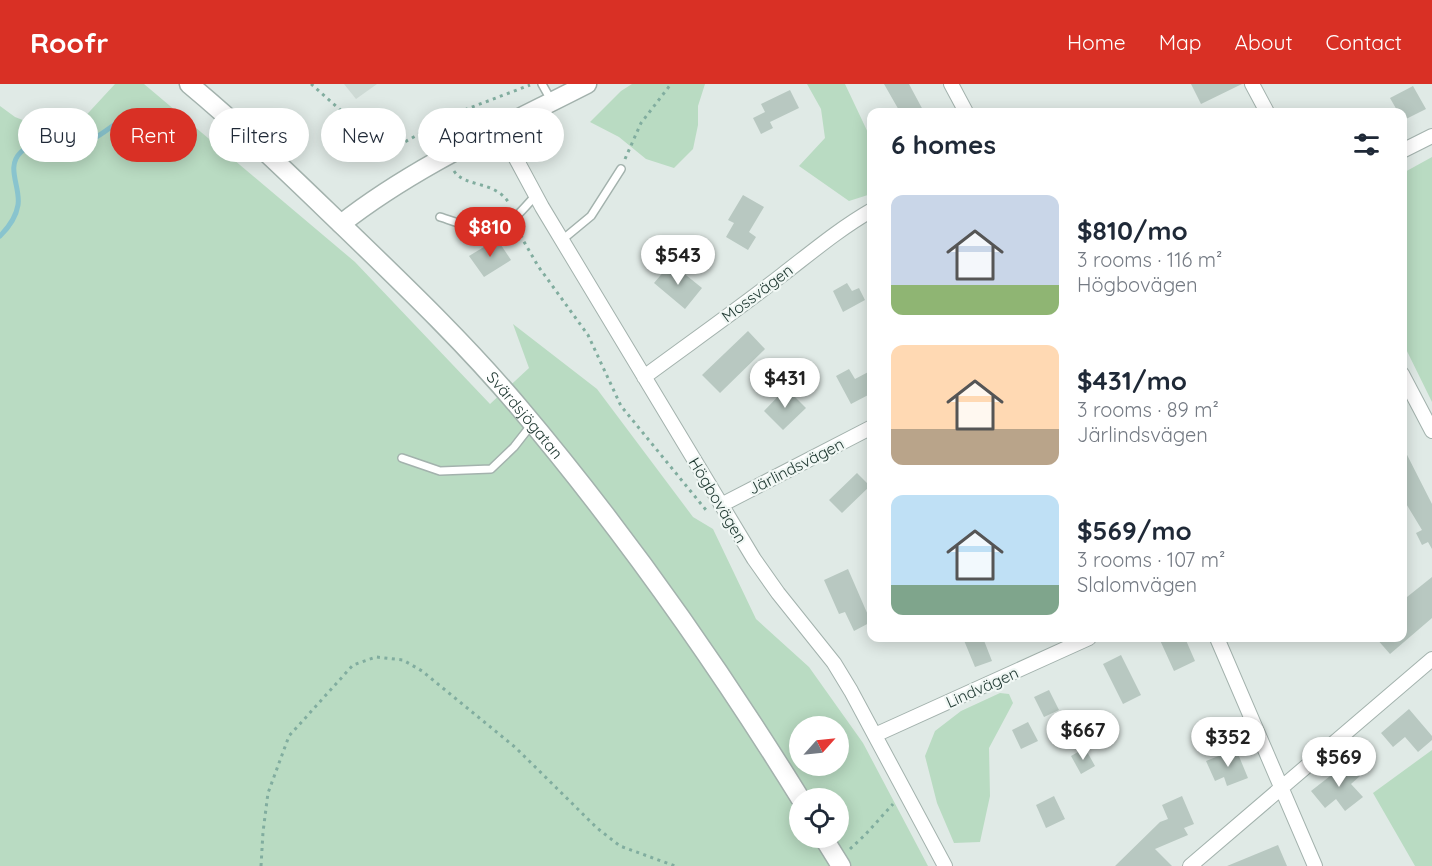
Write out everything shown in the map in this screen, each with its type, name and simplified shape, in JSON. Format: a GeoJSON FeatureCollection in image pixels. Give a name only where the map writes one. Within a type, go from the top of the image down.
{"type":"FeatureCollection","features":[{"type":"Feature","properties":{"kind":"street","name":"Svärdsjögatan"},"geometry":{"type":"LineString","coordinates":[[189,84],[279,165],[420,300],[532,424],[615,526],[708,655],[794,788]]}},
{"type":"Feature","properties":{"kind":"street"},"geometry":{"type":"LineString","coordinates":[[540,108],[586,84]]}},
{"type":"Feature","properties":{"kind":"street"},"geometry":{"type":"LineString","coordinates":[[951,84],[964,108]]}},
{"type":"Feature","properties":{"kind":"street"},"geometry":{"type":"LineString","coordinates":[[1252,84],[1265,108]]}},
{"type":"Feature","properties":{"kind":"street"},"geometry":{"type":"LineString","coordinates":[[1407,148],[1432,136]]}},
{"type":"Feature","properties":{"kind":"street"},"geometry":{"type":"LineString","coordinates":[[341,224],[392,188],[438,162]]}},
{"type":"Feature","properties":{"kind":"street","name":"Högbovägen"},"geometry":{"type":"LineString","coordinates":[[518,162],[562,240],[764,574],[834,663],[945,866]]}},
{"type":"Feature","properties":{"kind":"street","name":"Mossvägen"},"geometry":{"type":"LineString","coordinates":[[644,377],[816,247],[867,213]]}},
{"type":"Feature","properties":{"kind":"street"},"geometry":{"type":"LineString","coordinates":[[1407,384],[1432,431]]}},
{"type":"Feature","properties":{"kind":"street","name":"Järlindsvägen"},"geometry":{"type":"LineString","coordinates":[[721,505],[867,430]]}},
{"type":"Feature","properties":{"kind":"street","name":"Lindvägen"},"geometry":{"type":"LineString","coordinates":[[875,735],[1080,642]]}},
{"type":"Feature","properties":{"kind":"street"},"geometry":{"type":"LineString","coordinates":[[1219,642],[1315,866]]}},
{"type":"Feature","properties":{"kind":"street"},"geometry":{"type":"LineString","coordinates":[[1190,866],[1432,659]]}},
{"type":"Feature","properties":{"kind":"street"},"geometry":{"type":"LineString","coordinates":[[828,848],[836,864]]}},
{"type":"Feature","properties":{"kind":"lane"},"geometry":{"type":"LineString","coordinates":[[542,84],[552,102]]}},
{"type":"Feature","properties":{"kind":"lane"},"geometry":{"type":"LineString","coordinates":[[562,240],[591,216],[621,169]]}},
{"type":"Feature","properties":{"kind":"lane"},"geometry":{"type":"LineString","coordinates":[[440,217],[484,230],[497,229],[514,218],[536,195]]}},
{"type":"Feature","properties":{"kind":"lane"},"geometry":{"type":"LineString","coordinates":[[402,458],[440,471],[491,469],[514,447],[532,424]]}},
{"type":"Feature","properties":{"kind":"path"},"geometry":{"type":"LineString","coordinates":[[311,84],[380,145],[392,149],[418,134]]}},
{"type":"Feature","properties":{"kind":"path"},"geometry":{"type":"LineString","coordinates":[[470,108],[532,84]]}},
{"type":"Feature","properties":{"kind":"path"},"geometry":{"type":"LineString","coordinates":[[621,169],[642,123],[671,84]]}},
{"type":"Feature","properties":{"kind":"path"},"geometry":{"type":"LineString","coordinates":[[447,162],[456,176],[486,185],[502,194],[509,202],[522,240],[588,335],[621,406],[704,511],[721,505]]}},
{"type":"Feature","properties":{"kind":"path"},"geometry":{"type":"LineString","coordinates":[[261,866],[268,793],[289,736],[353,665],[376,657],[403,660],[422,671],[516,748],[597,828],[620,846],[675,866]]}},
{"type":"Feature","properties":{"kind":"path"},"geometry":{"type":"LineString","coordinates":[[836,864],[905,791]]}},
{"type":"Feature","properties":{"kind":"shaded area"},"geometry":{"type":"Polygon","coordinates":[[[344,84],[377,84],[356,99],[344,84]]]}},
{"type":"Feature","properties":{"kind":"green space"},"geometry":{"type":"Polygon","coordinates":[[[115,84],[144,84],[172,108],[110,108],[110,162],[197,162],[197,129],[209,139],[209,162],[236,162],[355,262],[490,404],[529,368],[513,324],[597,389],[693,517],[713,529],[756,619],[809,667],[844,716],[789,716],[789,776],[849,776],[849,723],[863,743],[928,866],[0,866],[0,106],[18,118],[18,162],[98,162],[98,108],[93,108],[115,84]]]}},
{"type":"Feature","properties":{"kind":"green space"},"geometry":{"type":"Polygon","coordinates":[[[632,84],[705,84],[698,106],[698,125],[693,149],[674,168],[646,159],[619,137],[590,122],[621,91],[632,84]]]}},
{"type":"Feature","properties":{"kind":"green space"},"geometry":{"type":"Polygon","coordinates":[[[807,84],[845,84],[867,131],[867,195],[849,201],[799,166],[825,138],[821,109],[807,84]]]}},
{"type":"Feature","properties":{"kind":"green space"},"geometry":{"type":"Polygon","coordinates":[[[1432,157],[1432,402],[1407,351],[1407,171],[1432,157]]]}},
{"type":"Feature","properties":{"kind":"green space"},"geometry":{"type":"Polygon","coordinates":[[[1000,693],[1009,694],[1013,703],[989,748],[990,796],[980,842],[954,843],[937,803],[925,756],[935,731],[961,711],[1000,693]]]}},
{"type":"Feature","properties":{"kind":"green space"},"geometry":{"type":"Polygon","coordinates":[[[1432,750],[1432,866],[1415,866],[1373,793],[1432,750]]]}},
{"type":"Feature","properties":{"kind":"building"},"geometry":{"type":"Polygon","coordinates":[[[884,84],[909,84],[922,108],[898,108],[884,84]]]}},
{"type":"Feature","properties":{"kind":"building"},"geometry":{"type":"Polygon","coordinates":[[[1191,84],[1242,84],[1201,104],[1191,84]]]}},
{"type":"Feature","properties":{"kind":"building"},"geometry":{"type":"Polygon","coordinates":[[[1413,86],[1426,109],[1407,118],[1407,108],[1396,108],[1390,98],[1413,86]]]}},
{"type":"Feature","properties":{"kind":"building"},"geometry":{"type":"Polygon","coordinates":[[[790,90],[799,108],[770,122],[773,128],[761,134],[753,118],[765,112],[761,104],[790,90]]]}},
{"type":"Feature","properties":{"kind":"building"},"geometry":{"type":"Polygon","coordinates":[[[743,195],[764,207],[749,232],[756,237],[748,250],[726,237],[734,223],[728,220],[743,195]]]}},
{"type":"Feature","properties":{"kind":"building"},"geometry":{"type":"Polygon","coordinates":[[[497,239],[511,260],[484,277],[469,256],[497,239]]]}},
{"type":"Feature","properties":{"kind":"building"},"geometry":{"type":"Polygon","coordinates":[[[671,263],[702,288],[685,309],[654,283],[671,263]]]}},
{"type":"Feature","properties":{"kind":"building"},"geometry":{"type":"Polygon","coordinates":[[[847,283],[852,291],[859,288],[865,300],[843,312],[833,291],[847,283]]]}},
{"type":"Feature","properties":{"kind":"building"},"geometry":{"type":"Polygon","coordinates":[[[748,331],[765,349],[720,393],[702,375],[748,331]]]}},
{"type":"Feature","properties":{"kind":"building"},"geometry":{"type":"Polygon","coordinates":[[[849,369],[855,379],[867,373],[867,396],[851,404],[836,376],[849,369]]]}},
{"type":"Feature","properties":{"kind":"building"},"geometry":{"type":"Polygon","coordinates":[[[786,388],[806,408],[783,430],[764,411],[786,388]]]}},
{"type":"Feature","properties":{"kind":"building"},"geometry":{"type":"Polygon","coordinates":[[[1407,455],[1432,504],[1432,549],[1428,542],[1422,545],[1416,533],[1422,530],[1407,505],[1407,455]]]}},
{"type":"Feature","properties":{"kind":"building"},"geometry":{"type":"Polygon","coordinates":[[[857,473],[867,483],[867,489],[842,513],[829,500],[857,473]]]}},
{"type":"Feature","properties":{"kind":"building"},"geometry":{"type":"Polygon","coordinates":[[[848,569],[867,613],[867,624],[854,631],[845,612],[839,614],[824,580],[848,569]]]}},
{"type":"Feature","properties":{"kind":"building"},"geometry":{"type":"Polygon","coordinates":[[[1432,577],[1432,618],[1407,639],[1407,597],[1432,577]]]}},
{"type":"Feature","properties":{"kind":"building"},"geometry":{"type":"Polygon","coordinates":[[[965,642],[985,642],[992,661],[975,667],[965,642]]]}},
{"type":"Feature","properties":{"kind":"building"},"geometry":{"type":"Polygon","coordinates":[[[1161,642],[1187,642],[1195,661],[1174,671],[1161,642]]]}},
{"type":"Feature","properties":{"kind":"building"},"geometry":{"type":"Polygon","coordinates":[[[1380,642],[1404,642],[1390,654],[1380,642]]]}},
{"type":"Feature","properties":{"kind":"building"},"geometry":{"type":"Polygon","coordinates":[[[1121,655],[1141,695],[1123,704],[1103,664],[1121,655]]]}},
{"type":"Feature","properties":{"kind":"building"},"geometry":{"type":"Polygon","coordinates":[[[1049,690],[1059,710],[1044,717],[1034,697],[1049,690]]]}},
{"type":"Feature","properties":{"kind":"building"},"geometry":{"type":"Polygon","coordinates":[[[1409,709],[1432,736],[1432,740],[1418,752],[1405,737],[1393,747],[1381,733],[1409,709]]]}},
{"type":"Feature","properties":{"kind":"building"},"geometry":{"type":"Polygon","coordinates":[[[1028,722],[1038,741],[1021,749],[1012,730],[1028,722]]]}},
{"type":"Feature","properties":{"kind":"building"},"geometry":{"type":"Polygon","coordinates":[[[1085,748],[1095,766],[1081,774],[1071,756],[1085,748]]]}},
{"type":"Feature","properties":{"kind":"building"},"geometry":{"type":"Polygon","coordinates":[[[1236,749],[1248,778],[1227,786],[1224,777],[1215,781],[1206,761],[1236,749]]]}},
{"type":"Feature","properties":{"kind":"building"},"geometry":{"type":"Polygon","coordinates":[[[1348,762],[1360,776],[1351,784],[1363,797],[1345,811],[1336,799],[1325,808],[1311,791],[1348,762]]]}},
{"type":"Feature","properties":{"kind":"building"},"geometry":{"type":"Polygon","coordinates":[[[1054,796],[1065,819],[1046,828],[1036,805],[1054,796]]]}},
{"type":"Feature","properties":{"kind":"building"},"geometry":{"type":"Polygon","coordinates":[[[1182,796],[1194,824],[1184,828],[1188,835],[1155,849],[1172,866],[1115,866],[1160,822],[1168,819],[1162,805],[1182,796]]]}},
{"type":"Feature","properties":{"kind":"building"},"geometry":{"type":"Polygon","coordinates":[[[1278,845],[1287,866],[1227,866],[1278,845]]]}},
{"type":"Feature","properties":{"kind":"waterway"},"geometry":{"type":"LineString","coordinates":[[0,236],[16,214],[18,198],[14,164],[21,152],[38,145],[77,146],[110,127]]}}]}
